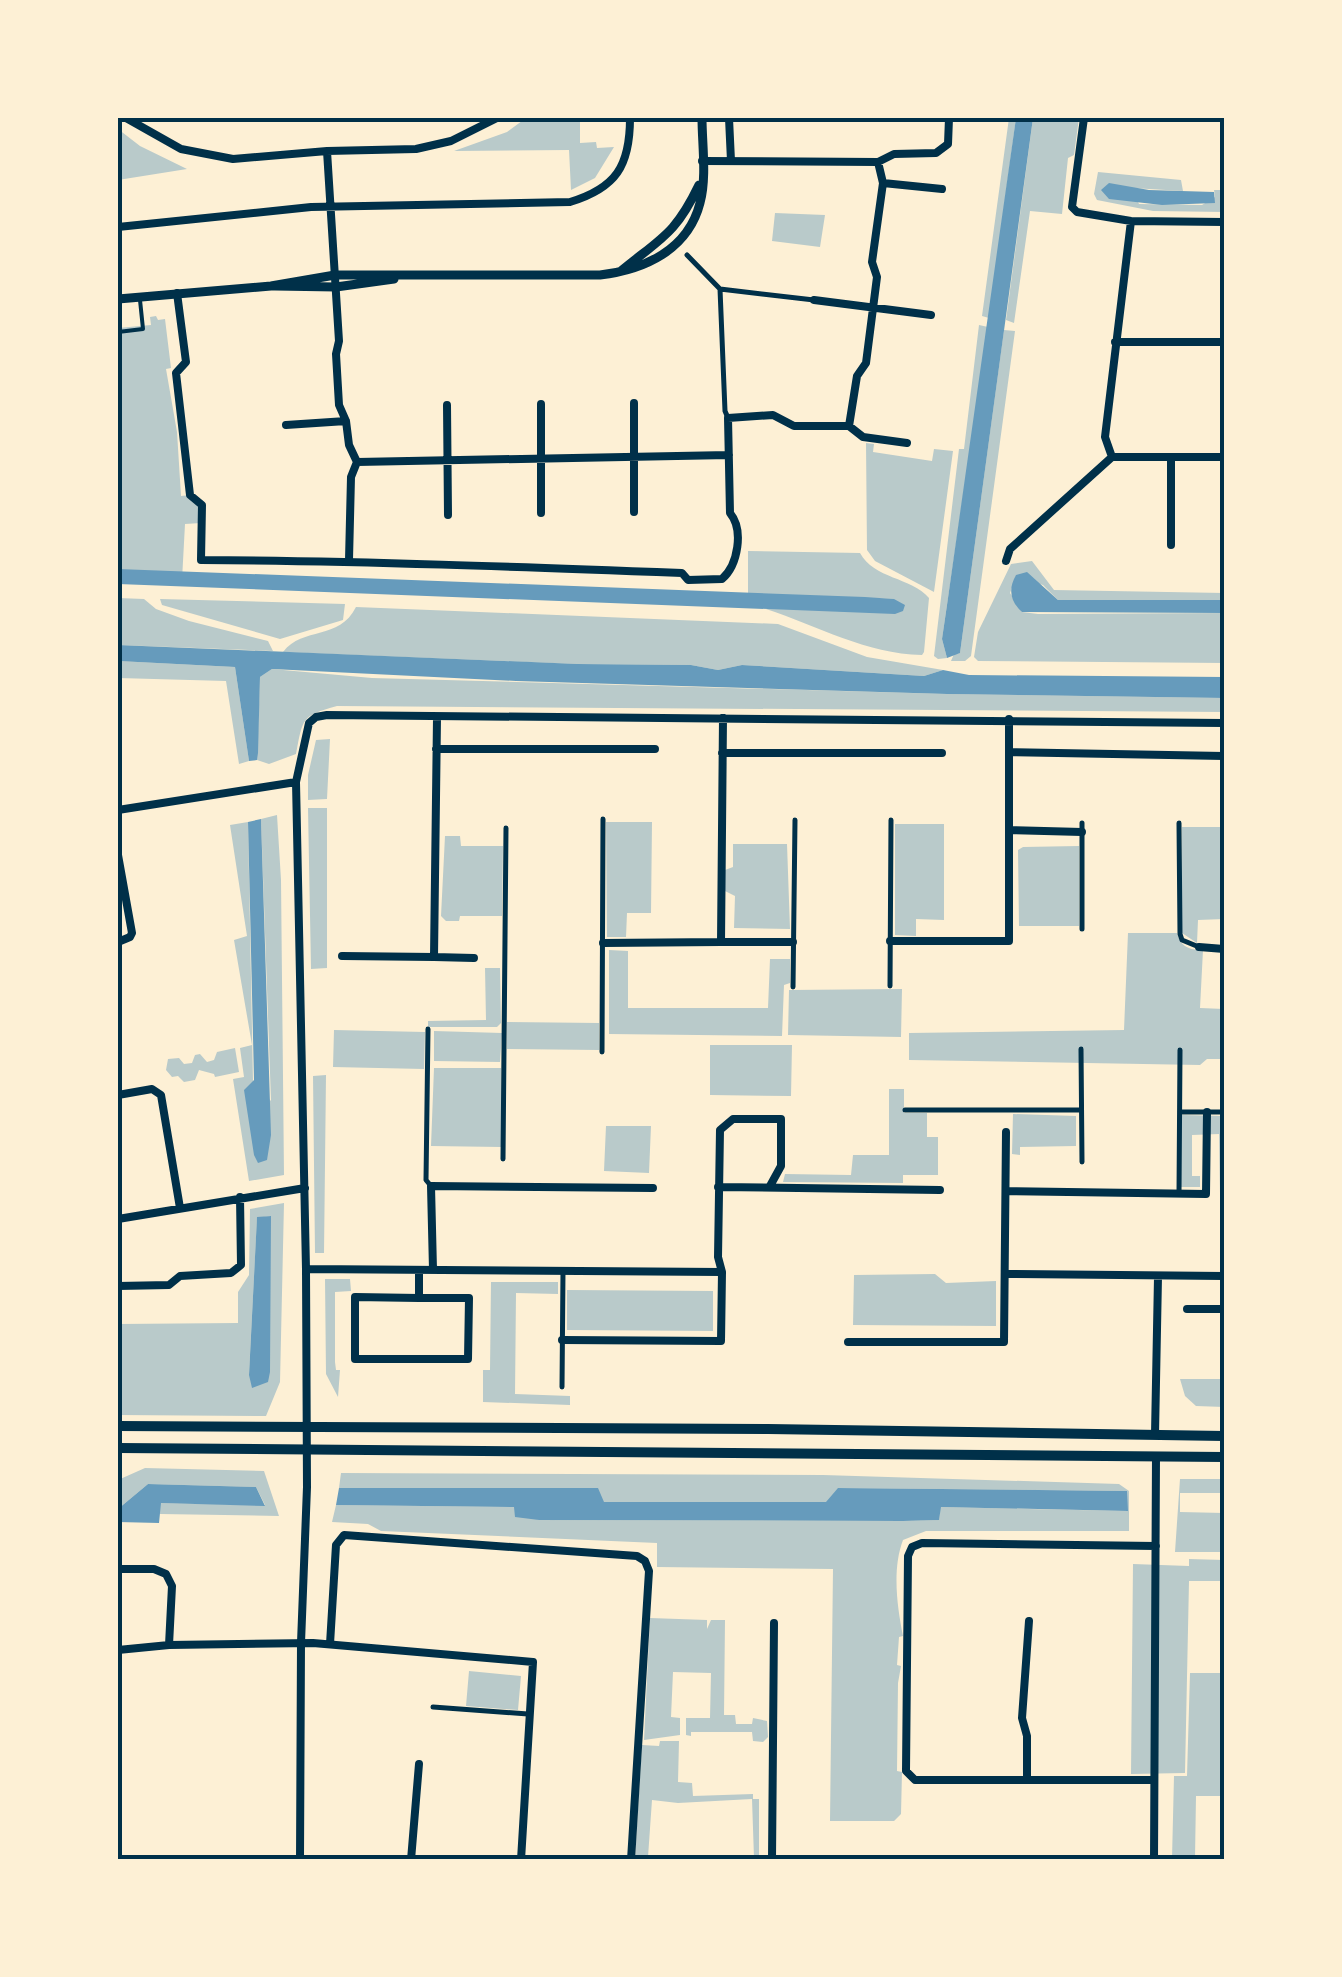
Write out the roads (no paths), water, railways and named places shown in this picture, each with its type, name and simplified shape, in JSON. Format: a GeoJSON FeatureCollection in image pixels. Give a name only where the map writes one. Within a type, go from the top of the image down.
{"type":"FeatureCollection","features":[{"type":"Feature","properties":{"kind":"main road"},"geometry":{"type":"LineString","coordinates":[[118,1426],[1224,1436]]}},
{"type":"Feature","properties":{"kind":"main road"},"geometry":{"type":"LineString","coordinates":[[1156,1434],[1156,1456]]}},
{"type":"Feature","properties":{"kind":"main road"},"geometry":{"type":"LineString","coordinates":[[118,1448],[1224,1457]]}},
{"type":"Feature","properties":{"kind":"street"},"geometry":{"type":"LineString","coordinates":[[126,118],[164,142],[204,156],[234,158],[430,146],[474,132],[497,118]]}},
{"type":"Feature","properties":{"kind":"street"},"geometry":{"type":"LineString","coordinates":[[118,228],[330,206],[570,202],[605,187],[620,170],[626,158],[630,118]]}},
{"type":"Feature","properties":{"kind":"street"},"geometry":{"type":"LineString","coordinates":[[118,300],[401,277],[618,273],[648,264],[674,244],[699,207],[702,118]]}},
{"type":"Feature","properties":{"kind":"street"},"geometry":{"type":"LineString","coordinates":[[729,118],[730,161]]}},
{"type":"Feature","properties":{"kind":"street"},"geometry":{"type":"LineString","coordinates":[[702,161],[878,162],[894,154],[936,153],[946,149],[948,118]]}},
{"type":"Feature","properties":{"kind":"street"},"geometry":{"type":"LineString","coordinates":[[1084,118],[1072,207],[1077,212],[1131,221],[1224,222]]}},
{"type":"Feature","properties":{"kind":"street"},"geometry":{"type":"LineString","coordinates":[[328,151],[340,405],[357,462],[351,477],[349,560]]}},
{"type":"Feature","properties":{"kind":"street"},"geometry":{"type":"LineString","coordinates":[[849,426],[857,376],[866,363],[877,277],[872,262],[883,183],[878,162]]}},
{"type":"Feature","properties":{"kind":"street"},"geometry":{"type":"LineString","coordinates":[[883,183],[942,190]]}},
{"type":"Feature","properties":{"kind":"street"},"geometry":{"type":"LineString","coordinates":[[1112,457],[1104,437],[1131,221]]}},
{"type":"Feature","properties":{"kind":"street"},"geometry":{"type":"LineString","coordinates":[[686,255],[720,289],[932,316]]}},
{"type":"Feature","properties":{"kind":"street"},"geometry":{"type":"LineString","coordinates":[[177,293],[186,362],[176,373],[190,495],[202,505],[200,560],[349,560],[682,572],[688,580],[722,580],[732,570],[736,558],[736,520],[730,512],[720,289]]}},
{"type":"Feature","properties":{"kind":"street"},"geometry":{"type":"LineString","coordinates":[[1115,342],[1224,342]]}},
{"type":"Feature","properties":{"kind":"street"},"geometry":{"type":"LineString","coordinates":[[634,403],[634,512]]}},
{"type":"Feature","properties":{"kind":"street"},"geometry":{"type":"LineString","coordinates":[[541,404],[541,513]]}},
{"type":"Feature","properties":{"kind":"street"},"geometry":{"type":"LineString","coordinates":[[447,405],[448,515]]}},
{"type":"Feature","properties":{"kind":"street"},"geometry":{"type":"LineString","coordinates":[[728,418],[772,415],[794,426],[849,426],[863,437],[907,443]]}},
{"type":"Feature","properties":{"kind":"street"},"geometry":{"type":"LineString","coordinates":[[286,425],[346,421]]}},
{"type":"Feature","properties":{"kind":"street"},"geometry":{"type":"LineString","coordinates":[[357,462],[729,455]]}},
{"type":"Feature","properties":{"kind":"street"},"geometry":{"type":"LineString","coordinates":[[1170,545],[1171,456]]}},
{"type":"Feature","properties":{"kind":"street"},"geometry":{"type":"LineString","coordinates":[[1006,561],[1010,549],[1112,457],[1224,457]]}},
{"type":"Feature","properties":{"kind":"street"},"geometry":{"type":"LineString","coordinates":[[300,1860],[306,1269],[296,782],[309,723],[316,717],[332,716],[1224,722]]}},
{"type":"Feature","properties":{"kind":"street"},"geometry":{"type":"LineString","coordinates":[[434,957],[437,718]]}},
{"type":"Feature","properties":{"kind":"street"},"geometry":{"type":"LineString","coordinates":[[720,942],[722,718]]}},
{"type":"Feature","properties":{"kind":"street"},"geometry":{"type":"LineString","coordinates":[[890,941],[1008,941],[1009,719]]}},
{"type":"Feature","properties":{"kind":"street"},"geometry":{"type":"LineString","coordinates":[[436,750],[655,750]]}},
{"type":"Feature","properties":{"kind":"street"},"geometry":{"type":"LineString","coordinates":[[1009,752],[1224,756]]}},
{"type":"Feature","properties":{"kind":"street"},"geometry":{"type":"LineString","coordinates":[[722,753],[942,753]]}},
{"type":"Feature","properties":{"kind":"street"},"geometry":{"type":"LineString","coordinates":[[118,810],[296,782]]}},
{"type":"Feature","properties":{"kind":"street"},"geometry":{"type":"LineString","coordinates":[[602,1052],[603,820]]}},
{"type":"Feature","properties":{"kind":"street"},"geometry":{"type":"LineString","coordinates":[[793,986],[795,820]]}},
{"type":"Feature","properties":{"kind":"street"},"geometry":{"type":"LineString","coordinates":[[890,986],[891,820]]}},
{"type":"Feature","properties":{"kind":"street"},"geometry":{"type":"LineString","coordinates":[[1179,824],[1182,940],[1224,949]]}},
{"type":"Feature","properties":{"kind":"street"},"geometry":{"type":"LineString","coordinates":[[1009,830],[1082,827],[1082,929]]}},
{"type":"Feature","properties":{"kind":"street"},"geometry":{"type":"LineString","coordinates":[[503,1160],[506,828]]}},
{"type":"Feature","properties":{"kind":"street"},"geometry":{"type":"LineString","coordinates":[[118,855],[132,932],[118,942]]}},
{"type":"Feature","properties":{"kind":"street"},"geometry":{"type":"LineString","coordinates":[[602,943],[793,942]]}},
{"type":"Feature","properties":{"kind":"street"},"geometry":{"type":"LineString","coordinates":[[342,956],[474,958]]}},
{"type":"Feature","properties":{"kind":"street"},"geometry":{"type":"LineString","coordinates":[[428,1029],[426,1180],[431,1186],[432,1270]]}},
{"type":"Feature","properties":{"kind":"street"},"geometry":{"type":"LineString","coordinates":[[1081,1050],[1082,1162]]}},
{"type":"Feature","properties":{"kind":"street"},"geometry":{"type":"LineString","coordinates":[[1179,1193],[1180,1050]]}},
{"type":"Feature","properties":{"kind":"street"},"geometry":{"type":"LineString","coordinates":[[118,1096],[152,1088],[161,1094],[180,1208]]}},
{"type":"Feature","properties":{"kind":"street"},"geometry":{"type":"LineString","coordinates":[[905,1110],[1082,1110]]}},
{"type":"Feature","properties":{"kind":"street"},"geometry":{"type":"LineString","coordinates":[[1180,1112],[1224,1112]]}},
{"type":"Feature","properties":{"kind":"street"},"geometry":{"type":"LineString","coordinates":[[1006,1191],[1206,1194],[1208,1112]]}},
{"type":"Feature","properties":{"kind":"street"},"geometry":{"type":"LineString","coordinates":[[562,1340],[721,1341],[720,1130],[733,1118],[781,1119],[781,1166],[770,1186]]}},
{"type":"Feature","properties":{"kind":"street"},"geometry":{"type":"LineString","coordinates":[[848,1342],[1004,1342],[1006,1132]]}},
{"type":"Feature","properties":{"kind":"street"},"geometry":{"type":"LineString","coordinates":[[431,1186],[653,1188]]}},
{"type":"Feature","properties":{"kind":"street"},"geometry":{"type":"LineString","coordinates":[[718,1187],[940,1190]]}},
{"type":"Feature","properties":{"kind":"street"},"geometry":{"type":"LineString","coordinates":[[118,1219],[304,1188]]}},
{"type":"Feature","properties":{"kind":"street"},"geometry":{"type":"LineString","coordinates":[[118,1286],[169,1286],[180,1276],[231,1274],[241,1265],[240,1197]]}},
{"type":"Feature","properties":{"kind":"street"},"geometry":{"type":"LineString","coordinates":[[306,1269],[722,1272]]}},
{"type":"Feature","properties":{"kind":"street"},"geometry":{"type":"LineString","coordinates":[[419,1270],[419,1298]]}},
{"type":"Feature","properties":{"kind":"street"},"geometry":{"type":"LineString","coordinates":[[562,1388],[563,1272]]}},
{"type":"Feature","properties":{"kind":"street"},"geometry":{"type":"LineString","coordinates":[[1004,1274],[1224,1276]]}},
{"type":"Feature","properties":{"kind":"street"},"geometry":{"type":"LineString","coordinates":[[1156,1434],[1158,1277]]}},
{"type":"Feature","properties":{"kind":"street"},"geometry":{"type":"LineString","coordinates":[[355,1297],[419,1298],[468,1298],[468,1359],[356,1359],[355,1297]]}},
{"type":"Feature","properties":{"kind":"street"},"geometry":{"type":"LineString","coordinates":[[1187,1309],[1224,1309]]}},
{"type":"Feature","properties":{"kind":"street"},"geometry":{"type":"LineString","coordinates":[[1154,1860],[1156,1456]]}},
{"type":"Feature","properties":{"kind":"street"},"geometry":{"type":"LineString","coordinates":[[330,1644],[336,1545],[344,1535],[637,1556],[645,1560],[648,1571],[631,1860]]}},
{"type":"Feature","properties":{"kind":"street"},"geometry":{"type":"LineString","coordinates":[[1154,1780],[916,1780],[906,1772],[908,1564],[912,1547],[922,1542],[1156,1546]]}},
{"type":"Feature","properties":{"kind":"street"},"geometry":{"type":"LineString","coordinates":[[118,1569],[154,1569],[166,1574],[172,1586],[170,1645]]}},
{"type":"Feature","properties":{"kind":"street"},"geometry":{"type":"LineString","coordinates":[[1026,1778],[1028,1736],[1022,1718],[1029,1621]]}},
{"type":"Feature","properties":{"kind":"street"},"geometry":{"type":"LineString","coordinates":[[772,1860],[774,1623]]}},
{"type":"Feature","properties":{"kind":"street"},"geometry":{"type":"LineString","coordinates":[[118,1650],[300,1643],[528,1660],[535,1667],[521,1860]]}},
{"type":"Feature","properties":{"kind":"street"},"geometry":{"type":"LineString","coordinates":[[433,1707],[531,1714]]}},
{"type":"Feature","properties":{"kind":"street"},"geometry":{"type":"LineString","coordinates":[[411,1860],[419,1764]]}},
{"type":"Feature","properties":{"kind":"lane"},"geometry":{"type":"LineString","coordinates":[[118,332],[143,329],[140,297]]}},
{"type":"Feature","properties":{"kind":"water"},"geometry":{"type":"Polygon","coordinates":[[[1016,118],[1033,118],[960,653],[947,658],[942,639],[1016,118]]]}},
{"type":"Feature","properties":{"kind":"water"},"geometry":{"type":"Polygon","coordinates":[[[1109,183],[1149,190],[1214,192],[1215,203],[1162,205],[1109,199],[1101,190],[1109,183]]]}},
{"type":"Feature","properties":{"kind":"water"},"geometry":{"type":"Polygon","coordinates":[[[118,569],[865,597],[894,599],[905,605],[903,611],[895,614],[118,584],[118,569]]]}},
{"type":"Feature","properties":{"kind":"water"},"geometry":{"type":"Polygon","coordinates":[[[1027,572],[1058,600],[1224,600],[1224,613],[1022,612],[1011,590],[1016,575],[1027,572]]]}},
{"type":"Feature","properties":{"kind":"water"},"geometry":{"type":"Polygon","coordinates":[[[118,645],[691,665],[718,670],[742,665],[924,676],[943,670],[969,675],[1224,677],[1224,698],[516,681],[272,669],[260,677],[258,753],[257,760],[249,761],[235,667],[118,661],[118,645]]]}},
{"type":"Feature","properties":{"kind":"water"},"geometry":{"type":"Polygon","coordinates":[[[261,819],[271,1135],[267,1160],[258,1163],[244,1090],[254,1080],[248,822],[261,819]]]}},
{"type":"Feature","properties":{"kind":"water"},"geometry":{"type":"Polygon","coordinates":[[[271,1216],[270,1372],[268,1382],[252,1388],[249,1375],[257,1217],[271,1216]]]}},
{"type":"Feature","properties":{"kind":"water"},"geometry":{"type":"Polygon","coordinates":[[[148,1484],[256,1487],[265,1506],[161,1503],[159,1523],[118,1522],[118,1509],[148,1484]]]}},
{"type":"Feature","properties":{"kind":"water"},"geometry":{"type":"Polygon","coordinates":[[[339,1488],[598,1488],[604,1502],[826,1502],[838,1488],[1127,1491],[1128,1511],[941,1507],[939,1520],[539,1520],[515,1517],[514,1507],[336,1505],[339,1488]]]}}]}
